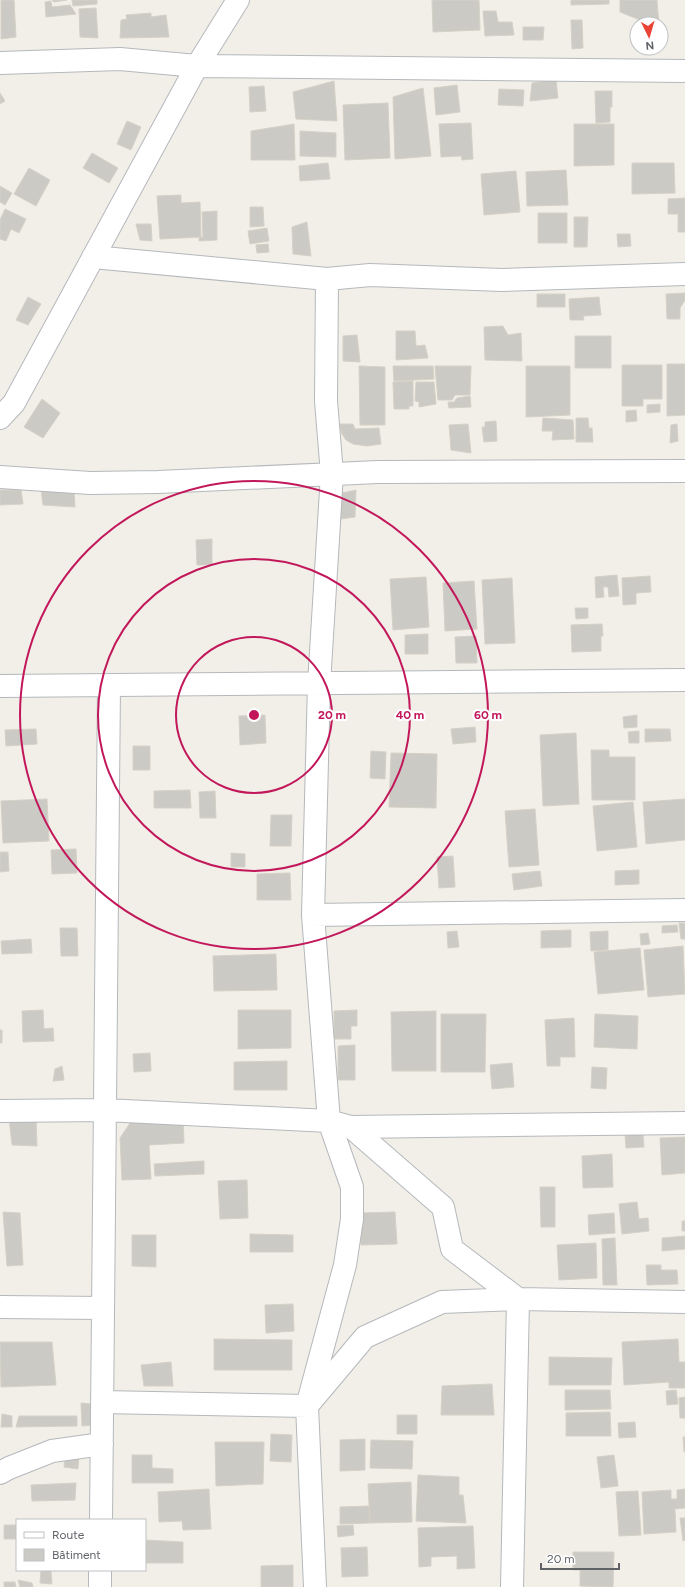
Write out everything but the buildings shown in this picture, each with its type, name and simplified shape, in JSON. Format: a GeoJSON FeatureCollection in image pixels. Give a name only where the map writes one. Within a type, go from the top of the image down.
{"type":"FeatureCollection","features":[{"type":"Feature","properties":{"kind":"street"},"geometry":{"type":"LineString","coordinates":[[0,418],[14,403],[197,66],[238,0]]}},
{"type":"Feature","properties":{"kind":"street"},"geometry":{"type":"LineString","coordinates":[[0,63],[120,59],[197,66],[685,71]]}},
{"type":"Feature","properties":{"kind":"street"},"geometry":{"type":"LineString","coordinates":[[93,257],[327,279],[370,275],[502,280],[685,274]]}},
{"type":"Feature","properties":{"kind":"street"},"geometry":{"type":"LineString","coordinates":[[316,1587],[307,1406],[345,1265],[352,1219],[352,1188],[329,1121],[313,915],[320,684],[332,474],[326,401],[327,279]]}},
{"type":"Feature","properties":{"kind":"street"},"geometry":{"type":"LineString","coordinates":[[0,477],[90,483],[158,482],[378,472],[685,471]]}},
{"type":"Feature","properties":{"kind":"street"},"geometry":{"type":"LineString","coordinates":[[0,686],[685,680]]}},
{"type":"Feature","properties":{"kind":"street"},"geometry":{"type":"LineString","coordinates":[[101,1519],[109,686]]}},
{"type":"Feature","properties":{"kind":"street"},"geometry":{"type":"LineString","coordinates":[[313,915],[685,910]]}},
{"type":"Feature","properties":{"kind":"street"},"geometry":{"type":"LineString","coordinates":[[0,1111],[106,1110],[329,1121],[351,1128],[685,1122]]}},
{"type":"Feature","properties":{"kind":"street"},"geometry":{"type":"LineString","coordinates":[[351,1128],[443,1207],[452,1249],[518,1299]]}},
{"type":"Feature","properties":{"kind":"street"},"geometry":{"type":"LineString","coordinates":[[307,1406],[365,1337],[442,1302],[518,1299],[685,1302]]}},
{"type":"Feature","properties":{"kind":"street"},"geometry":{"type":"LineString","coordinates":[[512,1587],[518,1299]]}},
{"type":"Feature","properties":{"kind":"street"},"geometry":{"type":"LineString","coordinates":[[0,1308],[103,1308]]}},
{"type":"Feature","properties":{"kind":"street"},"geometry":{"type":"LineString","coordinates":[[102,1402],[307,1406]]}},
{"type":"Feature","properties":{"kind":"street"},"geometry":{"type":"LineString","coordinates":[[0,1473],[52,1451],[102,1444]]}},
{"type":"Feature","properties":{"kind":"street"},"geometry":{"type":"LineString","coordinates":[[100,1571],[100,1587]]}}]}
